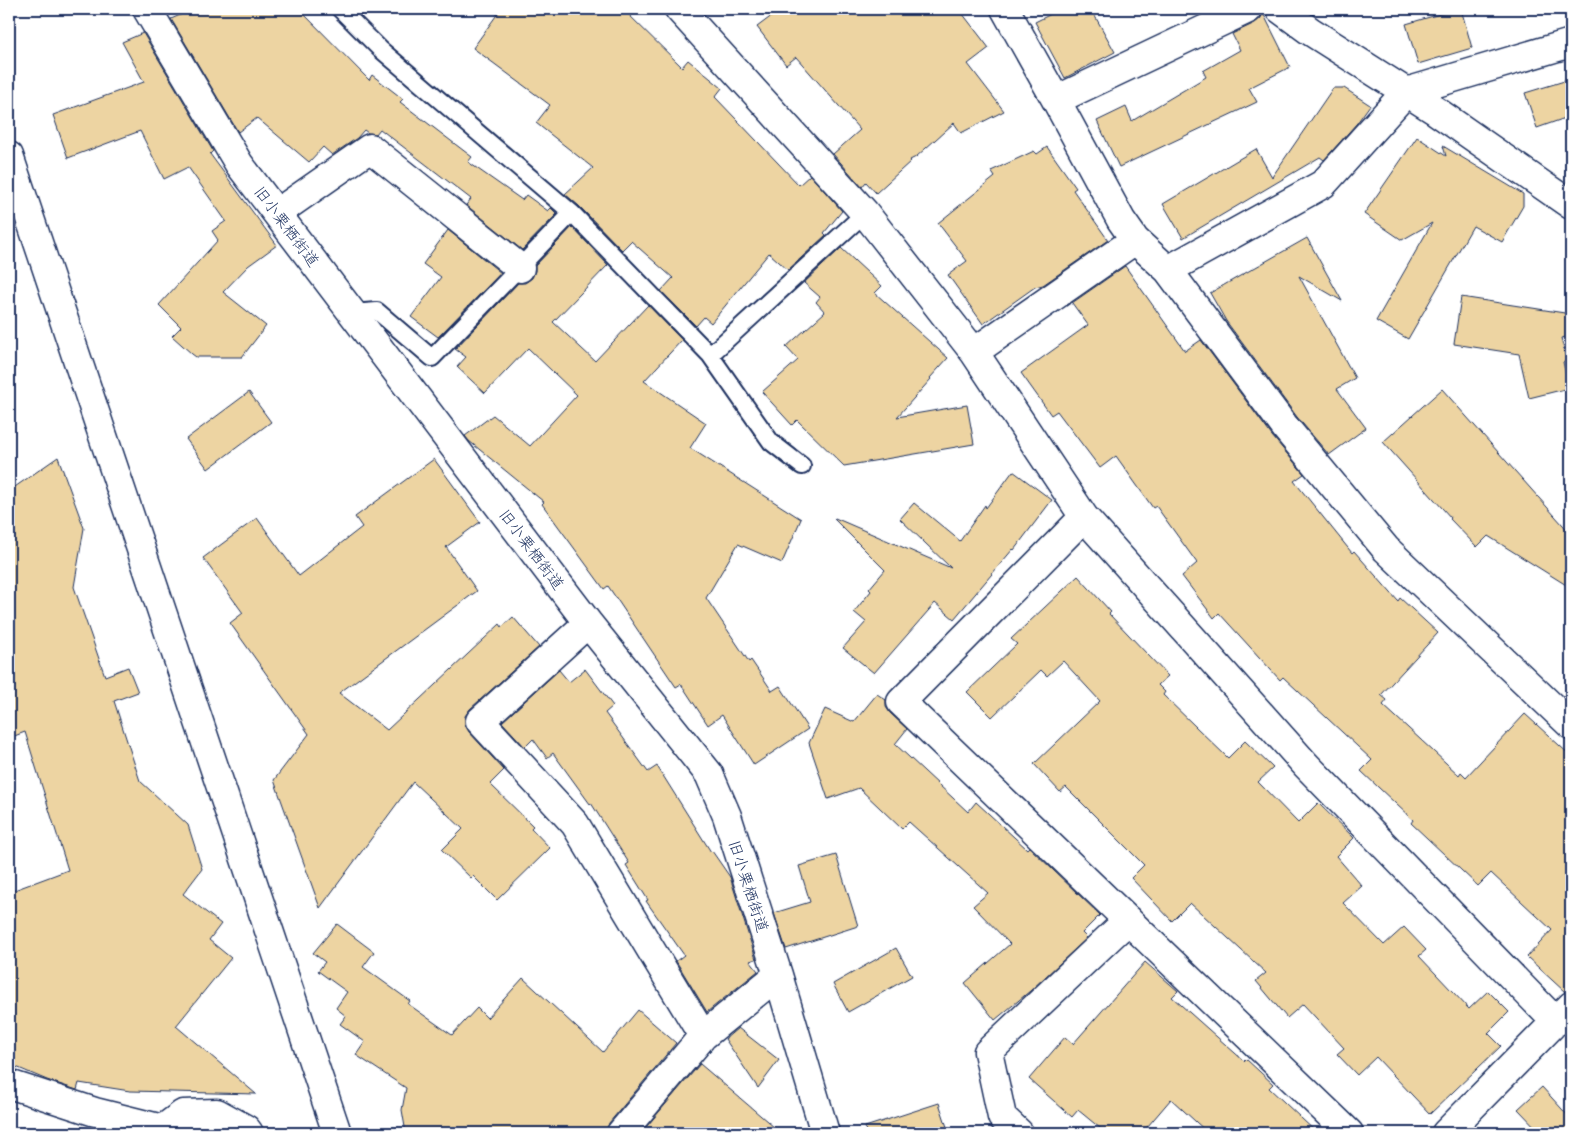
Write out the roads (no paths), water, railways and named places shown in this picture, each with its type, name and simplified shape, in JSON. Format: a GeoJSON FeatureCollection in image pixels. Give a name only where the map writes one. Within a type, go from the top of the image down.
{"type":"FeatureCollection","features":[{"type":"Feature","properties":{"kind":"street","name":"旧小栗栖街道"},"geometry":{"type":"LineString","coordinates":[[147,9],[239,164],[588,623],[709,774],[727,816],[778,975],[825,1133]]}},
{"type":"Feature","properties":{"kind":"street"},"geometry":{"type":"LineString","coordinates":[[679,9],[865,213],[974,352],[1084,517],[1306,765],[1564,1014],[1446,1133]]}},
{"type":"Feature","properties":{"kind":"street"},"geometry":{"type":"LineString","coordinates":[[1005,9],[1121,220],[1135,240],[1168,270],[1187,293],[1284,427],[1386,549],[1571,725]]}},
{"type":"Feature","properties":{"kind":"street"},"geometry":{"type":"LineString","coordinates":[[1056,100],[1248,9]]}},
{"type":"Feature","properties":{"kind":"street"},"geometry":{"type":"LineString","coordinates":[[1280,9],[1310,31],[1406,92],[1571,205]]}},
{"type":"Feature","properties":{"kind":"street"},"geometry":{"type":"LineString","coordinates":[[1168,270],[1323,184],[1406,92],[1571,43]]}},
{"type":"Feature","properties":{"kind":"street"},"geometry":{"type":"LineString","coordinates":[[277,213],[370,148],[520,268]]}},
{"type":"Feature","properties":{"kind":"street"},"geometry":{"type":"LineString","coordinates":[[9,156],[337,1133]]}},
{"type":"Feature","properties":{"kind":"street"},"geometry":{"type":"LineString","coordinates":[[974,352],[1135,240]]}},
{"type":"Feature","properties":{"kind":"street"},"geometry":{"type":"LineString","coordinates":[[1084,517],[901,702],[1349,1133]]}},
{"type":"Feature","properties":{"kind":"street"},"geometry":{"type":"LineString","coordinates":[[588,623],[480,721],[575,824],[703,1036]]}},
{"type":"Feature","properties":{"kind":"street"},"geometry":{"type":"LineString","coordinates":[[1019,1133],[1002,1117],[988,1052],[1128,920]]}},
{"type":"Feature","properties":{"kind":"street"},"geometry":{"type":"LineString","coordinates":[[621,1133],[703,1036],[778,975]]}},
{"type":"Feature","properties":{"kind":"street"},"geometry":{"type":"LineString","coordinates":[[9,1084],[95,1112],[163,1129],[183,1114],[217,1113],[246,1129],[249,1133]]}},
{"type":"Feature","properties":{"kind":"lane"},"geometry":{"type":"LineString","coordinates":[[340,9],[380,50],[572,213],[710,355],[771,442],[802,466]]}},
{"type":"Feature","properties":{"kind":"lane"},"geometry":{"type":"LineString","coordinates":[[352,313],[377,311],[432,358],[572,213]]}},
{"type":"Feature","properties":{"kind":"lane"},"geometry":{"type":"LineString","coordinates":[[710,355],[865,213]]}}]}
